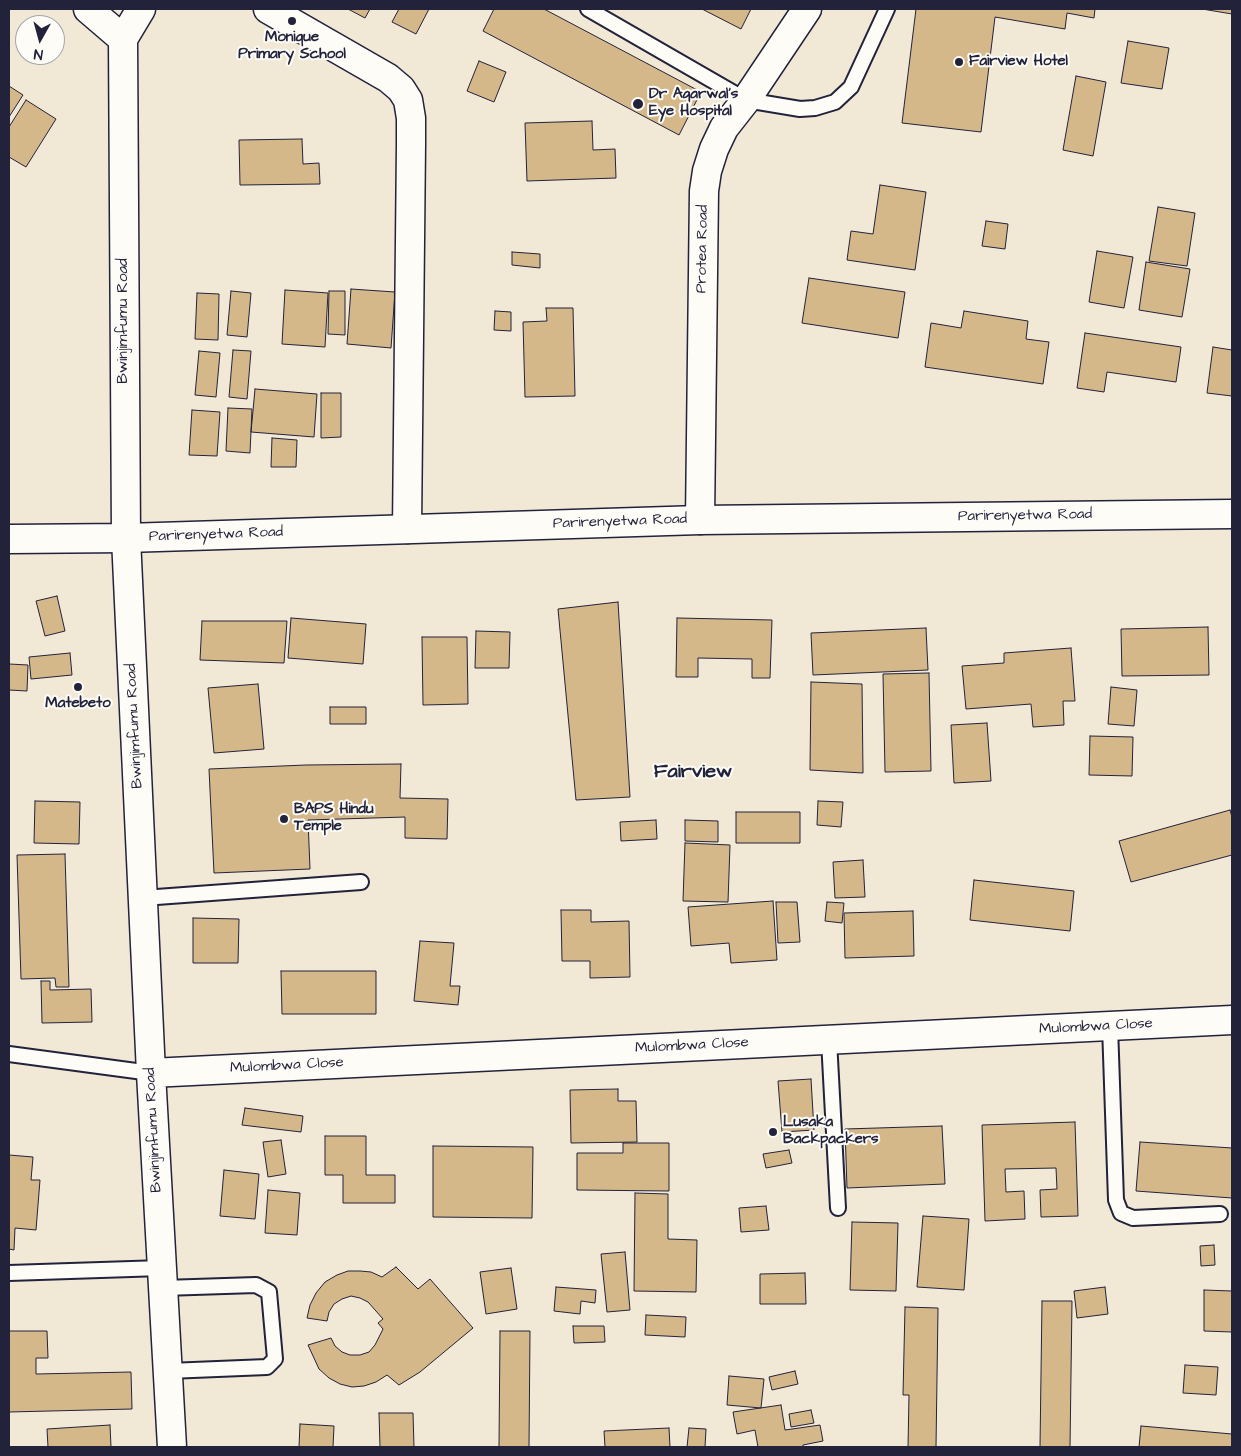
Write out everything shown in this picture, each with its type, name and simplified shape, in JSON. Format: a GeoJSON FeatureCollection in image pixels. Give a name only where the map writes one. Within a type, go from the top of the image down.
{"type":"FeatureCollection","features":[{"type":"Feature","properties":{"kind":"street"},"geometry":{"type":"LineString","coordinates":[[88,9],[123,39]]}},
{"type":"Feature","properties":{"kind":"street","name":"Bwinjimfumu Road"},"geometry":{"type":"LineString","coordinates":[[140,9],[123,39],[126,538],[151,1072],[172,1447]]}},
{"type":"Feature","properties":{"kind":"street"},"geometry":{"type":"LineString","coordinates":[[268,9],[388,78],[401,89],[408,100],[411,118],[411,144],[408,529]]}},
{"type":"Feature","properties":{"kind":"street","name":"Protea Road"},"geometry":{"type":"LineString","coordinates":[[700,520],[704,191],[707,172],[714,149],[724,128],[746,100],[807,9]]}},
{"type":"Feature","properties":{"kind":"street","name":"Parirenyetwa Road"},"geometry":{"type":"LineString","coordinates":[[9,540],[700,520],[1232,514]]}},
{"type":"Feature","properties":{"kind":"street","name":"Mulombwa Close"},"geometry":{"type":"LineString","coordinates":[[151,1072],[1232,1020]]}},
{"type":"Feature","properties":{"kind":"lane"},"geometry":{"type":"LineString","coordinates":[[588,9],[746,100],[800,109],[816,108],[835,102],[851,87],[886,9]]}},
{"type":"Feature","properties":{"kind":"lane"},"geometry":{"type":"LineString","coordinates":[[143,898],[361,882]]}},
{"type":"Feature","properties":{"kind":"lane"},"geometry":{"type":"LineString","coordinates":[[1110,1026],[1116,1200],[1121,1213],[1133,1218],[1220,1214]]}},
{"type":"Feature","properties":{"kind":"lane"},"geometry":{"type":"LineString","coordinates":[[829,1040],[838,1208]]}},
{"type":"Feature","properties":{"kind":"lane"},"geometry":{"type":"LineString","coordinates":[[9,1054],[151,1072]]}},
{"type":"Feature","properties":{"kind":"lane"},"geometry":{"type":"LineString","coordinates":[[9,1273],[162,1278],[256,1285],[269,1292],[275,1359],[267,1367],[168,1371]]}},
{"type":"Feature","properties":{"kind":"building"},"geometry":{"type":"Polygon","coordinates":[[[348,9],[370,9],[365,18],[348,9]]]}},
{"type":"Feature","properties":{"kind":"building"},"geometry":{"type":"Polygon","coordinates":[[[399,9],[429,9],[416,34],[392,22],[399,9]]]}},
{"type":"Feature","properties":{"kind":"building"},"geometry":{"type":"Polygon","coordinates":[[[494,9],[544,9],[701,92],[679,135],[483,31],[494,9]]]}},
{"type":"Feature","properties":{"kind":"building"},"geometry":{"type":"Polygon","coordinates":[[[702,9],[751,9],[741,29],[702,9]]]}},
{"type":"Feature","properties":{"kind":"building"},"geometry":{"type":"Polygon","coordinates":[[[916,9],[1095,9],[1094,18],[1067,13],[1065,29],[995,17],[981,132],[902,123],[916,9]]]}},
{"type":"Feature","properties":{"kind":"building"},"geometry":{"type":"Polygon","coordinates":[[[1202,9],[1232,9],[1232,14],[1202,9]]]}},
{"type":"Feature","properties":{"kind":"building"},"geometry":{"type":"Polygon","coordinates":[[[1128,41],[1169,48],[1162,89],[1121,83],[1128,41]]]}},
{"type":"Feature","properties":{"kind":"building"},"geometry":{"type":"Polygon","coordinates":[[[479,61],[506,72],[494,102],[467,91],[479,61]]]}},
{"type":"Feature","properties":{"kind":"building"},"geometry":{"type":"Polygon","coordinates":[[[1076,76],[1106,82],[1093,156],[1063,150],[1076,76]]]}},
{"type":"Feature","properties":{"kind":"building"},"geometry":{"type":"Polygon","coordinates":[[[9,86],[23,95],[9,117],[9,86]]]}},
{"type":"Feature","properties":{"kind":"building"},"geometry":{"type":"Polygon","coordinates":[[[26,100],[56,119],[26,167],[9,157],[9,127],[26,100]]]}},
{"type":"Feature","properties":{"kind":"building"},"geometry":{"type":"Polygon","coordinates":[[[592,121],[593,150],[615,149],[616,178],[527,181],[525,123],[592,121]]]}},
{"type":"Feature","properties":{"kind":"building"},"geometry":{"type":"Polygon","coordinates":[[[302,139],[303,164],[319,163],[320,184],[240,185],[239,140],[302,139]]]}},
{"type":"Feature","properties":{"kind":"building"},"geometry":{"type":"Polygon","coordinates":[[[880,185],[926,192],[915,270],[847,260],[851,231],[873,234],[880,185]]]}},
{"type":"Feature","properties":{"kind":"building"},"geometry":{"type":"Polygon","coordinates":[[[1158,207],[1195,213],[1187,266],[1149,261],[1158,207]]]}},
{"type":"Feature","properties":{"kind":"building"},"geometry":{"type":"Polygon","coordinates":[[[986,221],[1008,224],[1005,249],[982,246],[986,221]]]}},
{"type":"Feature","properties":{"kind":"building"},"geometry":{"type":"Polygon","coordinates":[[[1097,251],[1133,257],[1124,308],[1089,302],[1097,251]]]}},
{"type":"Feature","properties":{"kind":"building"},"geometry":{"type":"Polygon","coordinates":[[[512,252],[540,254],[540,268],[512,265],[512,252]]]}},
{"type":"Feature","properties":{"kind":"building"},"geometry":{"type":"Polygon","coordinates":[[[1146,262],[1190,269],[1182,317],[1139,310],[1146,262]]]}},
{"type":"Feature","properties":{"kind":"building"},"geometry":{"type":"Polygon","coordinates":[[[809,278],[905,292],[898,338],[802,323],[809,278]]]}},
{"type":"Feature","properties":{"kind":"building"},"geometry":{"type":"Polygon","coordinates":[[[351,289],[395,292],[391,348],[347,344],[351,289]]]}},
{"type":"Feature","properties":{"kind":"building"},"geometry":{"type":"Polygon","coordinates":[[[285,290],[328,293],[325,347],[282,344],[285,290]]]}},
{"type":"Feature","properties":{"kind":"building"},"geometry":{"type":"Polygon","coordinates":[[[231,291],[251,293],[247,337],[227,335],[231,291]]]}},
{"type":"Feature","properties":{"kind":"building"},"geometry":{"type":"Polygon","coordinates":[[[329,291],[345,291],[345,335],[328,334],[329,291]]]}},
{"type":"Feature","properties":{"kind":"building"},"geometry":{"type":"Polygon","coordinates":[[[197,293],[219,294],[218,340],[195,339],[197,293]]]}},
{"type":"Feature","properties":{"kind":"building"},"geometry":{"type":"Polygon","coordinates":[[[546,308],[573,308],[575,396],[525,397],[523,322],[547,321],[546,308]]]}},
{"type":"Feature","properties":{"kind":"building"},"geometry":{"type":"Polygon","coordinates":[[[495,311],[511,312],[511,331],[494,330],[495,311]]]}},
{"type":"Feature","properties":{"kind":"building"},"geometry":{"type":"Polygon","coordinates":[[[964,311],[1028,321],[1026,339],[1049,342],[1043,384],[925,367],[931,323],[961,328],[964,311]]]}},
{"type":"Feature","properties":{"kind":"building"},"geometry":{"type":"Polygon","coordinates":[[[1085,333],[1181,347],[1176,382],[1107,372],[1104,392],[1077,388],[1085,333]]]}},
{"type":"Feature","properties":{"kind":"building"},"geometry":{"type":"Polygon","coordinates":[[[1213,347],[1232,350],[1232,396],[1207,393],[1213,347]]]}},
{"type":"Feature","properties":{"kind":"building"},"geometry":{"type":"Polygon","coordinates":[[[233,350],[251,351],[247,399],[229,397],[233,350]]]}},
{"type":"Feature","properties":{"kind":"building"},"geometry":{"type":"Polygon","coordinates":[[[199,351],[220,353],[216,397],[195,395],[199,351]]]}},
{"type":"Feature","properties":{"kind":"building"},"geometry":{"type":"Polygon","coordinates":[[[255,389],[317,394],[314,437],[251,432],[255,389]]]}},
{"type":"Feature","properties":{"kind":"building"},"geometry":{"type":"Polygon","coordinates":[[[321,393],[341,393],[341,437],[321,438],[321,393]]]}},
{"type":"Feature","properties":{"kind":"building"},"geometry":{"type":"Polygon","coordinates":[[[228,408],[252,409],[250,453],[226,451],[228,408]]]}},
{"type":"Feature","properties":{"kind":"building"},"geometry":{"type":"Polygon","coordinates":[[[192,410],[220,412],[217,456],[189,455],[192,410]]]}},
{"type":"Feature","properties":{"kind":"building"},"geometry":{"type":"Polygon","coordinates":[[[272,438],[297,440],[296,467],[271,467],[272,438]]]}},
{"type":"Feature","properties":{"kind":"building"},"geometry":{"type":"Polygon","coordinates":[[[57,596],[65,631],[45,636],[36,601],[57,596]]]}},
{"type":"Feature","properties":{"kind":"building"},"geometry":{"type":"Polygon","coordinates":[[[618,602],[630,797],[576,800],[558,609],[618,602]]]}},
{"type":"Feature","properties":{"kind":"building"},"geometry":{"type":"Polygon","coordinates":[[[291,618],[366,624],[363,664],[288,658],[291,618]]]}},
{"type":"Feature","properties":{"kind":"building"},"geometry":{"type":"Polygon","coordinates":[[[677,618],[772,620],[770,678],[752,678],[752,659],[698,658],[698,677],[676,677],[677,618]]]}},
{"type":"Feature","properties":{"kind":"building"},"geometry":{"type":"Polygon","coordinates":[[[202,621],[287,621],[284,663],[200,660],[202,621]]]}},
{"type":"Feature","properties":{"kind":"building"},"geometry":{"type":"Polygon","coordinates":[[[1208,627],[1209,675],[1122,676],[1121,629],[1208,627]]]}},
{"type":"Feature","properties":{"kind":"building"},"geometry":{"type":"Polygon","coordinates":[[[926,628],[928,670],[813,675],[811,633],[926,628]]]}},
{"type":"Feature","properties":{"kind":"building"},"geometry":{"type":"Polygon","coordinates":[[[476,631],[510,632],[509,668],[475,668],[476,631]]]}},
{"type":"Feature","properties":{"kind":"building"},"geometry":{"type":"Polygon","coordinates":[[[422,637],[467,637],[468,704],[423,705],[422,637]]]}},
{"type":"Feature","properties":{"kind":"building"},"geometry":{"type":"Polygon","coordinates":[[[1071,648],[1075,701],[1063,701],[1064,725],[1033,727],[1031,704],[966,709],[962,666],[1004,663],[1004,653],[1071,648]]]}},
{"type":"Feature","properties":{"kind":"building"},"geometry":{"type":"Polygon","coordinates":[[[70,653],[72,675],[31,679],[29,657],[70,653]]]}},
{"type":"Feature","properties":{"kind":"building"},"geometry":{"type":"Polygon","coordinates":[[[9,664],[28,665],[27,691],[9,690],[9,664]]]}},
{"type":"Feature","properties":{"kind":"building"},"geometry":{"type":"Polygon","coordinates":[[[929,673],[931,771],[885,772],[883,674],[929,673]]]}},
{"type":"Feature","properties":{"kind":"building"},"geometry":{"type":"Polygon","coordinates":[[[811,682],[862,684],[863,773],[810,770],[811,682]]]}},
{"type":"Feature","properties":{"kind":"building"},"geometry":{"type":"Polygon","coordinates":[[[258,684],[264,749],[214,753],[208,688],[258,684]]]}},
{"type":"Feature","properties":{"kind":"building"},"geometry":{"type":"Polygon","coordinates":[[[1111,687],[1137,690],[1134,726],[1108,724],[1111,687]]]}},
{"type":"Feature","properties":{"kind":"building"},"geometry":{"type":"Polygon","coordinates":[[[330,707],[366,707],[366,724],[330,724],[330,707]]]}},
{"type":"Feature","properties":{"kind":"building"},"geometry":{"type":"Polygon","coordinates":[[[987,723],[991,781],[954,783],[951,725],[987,723]]]}},
{"type":"Feature","properties":{"kind":"building"},"geometry":{"type":"Polygon","coordinates":[[[1090,736],[1133,737],[1132,776],[1089,775],[1090,736]]]}},
{"type":"Feature","properties":{"kind":"building","name":"BAPS Hindu Temple"},"geometry":{"type":"Polygon","coordinates":[[[401,764],[400,798],[448,799],[447,839],[405,838],[405,817],[308,820],[310,869],[214,873],[209,769],[401,764]]]}},
{"type":"Feature","properties":{"kind":"building"},"geometry":{"type":"Polygon","coordinates":[[[35,801],[80,802],[79,844],[34,843],[35,801]]]}},
{"type":"Feature","properties":{"kind":"building"},"geometry":{"type":"Polygon","coordinates":[[[818,801],[843,802],[841,827],[817,825],[818,801]]]}},
{"type":"Feature","properties":{"kind":"building"},"geometry":{"type":"Polygon","coordinates":[[[1230,810],[1232,817],[1232,855],[1131,882],[1119,841],[1230,810]]]}},
{"type":"Feature","properties":{"kind":"building"},"geometry":{"type":"Polygon","coordinates":[[[736,812],[800,812],[800,843],[736,843],[736,812]]]}},
{"type":"Feature","properties":{"kind":"building"},"geometry":{"type":"Polygon","coordinates":[[[656,820],[657,839],[621,841],[620,822],[656,820]]]}},
{"type":"Feature","properties":{"kind":"building"},"geometry":{"type":"Polygon","coordinates":[[[685,820],[718,821],[718,842],[685,841],[685,820]]]}},
{"type":"Feature","properties":{"kind":"building"},"geometry":{"type":"Polygon","coordinates":[[[685,843],[730,845],[728,902],[683,901],[685,843]]]}},
{"type":"Feature","properties":{"kind":"building"},"geometry":{"type":"Polygon","coordinates":[[[65,854],[69,987],[56,987],[55,978],[21,979],[17,855],[65,854]]]}},
{"type":"Feature","properties":{"kind":"building"},"geometry":{"type":"Polygon","coordinates":[[[863,860],[865,897],[835,898],[833,862],[863,860]]]}},
{"type":"Feature","properties":{"kind":"building"},"geometry":{"type":"Polygon","coordinates":[[[974,880],[1074,891],[1070,931],[970,920],[974,880]]]}},
{"type":"Feature","properties":{"kind":"building"},"geometry":{"type":"Polygon","coordinates":[[[773,901],[777,960],[731,963],[729,943],[691,946],[688,907],[773,901]]]}},
{"type":"Feature","properties":{"kind":"building"},"geometry":{"type":"Polygon","coordinates":[[[776,902],[797,902],[800,942],[778,943],[776,902]]]}},
{"type":"Feature","properties":{"kind":"building"},"geometry":{"type":"Polygon","coordinates":[[[827,902],[844,903],[842,923],[825,921],[827,902]]]}},
{"type":"Feature","properties":{"kind":"building"},"geometry":{"type":"Polygon","coordinates":[[[561,910],[591,910],[591,922],[629,921],[630,977],[590,978],[590,961],[562,961],[561,910]]]}},
{"type":"Feature","properties":{"kind":"building"},"geometry":{"type":"Polygon","coordinates":[[[913,911],[914,956],[845,958],[844,913],[913,911]]]}},
{"type":"Feature","properties":{"kind":"building"},"geometry":{"type":"Polygon","coordinates":[[[193,918],[239,919],[238,963],[193,963],[193,918]]]}},
{"type":"Feature","properties":{"kind":"building"},"geometry":{"type":"Polygon","coordinates":[[[420,941],[454,943],[450,986],[460,986],[458,1005],[414,1001],[420,941]]]}},
{"type":"Feature","properties":{"kind":"building"},"geometry":{"type":"Polygon","coordinates":[[[281,971],[376,971],[376,1014],[282,1014],[281,971]]]}},
{"type":"Feature","properties":{"kind":"building"},"geometry":{"type":"Polygon","coordinates":[[[41,981],[50,981],[50,990],[91,989],[92,1022],[42,1023],[41,981]]]}},
{"type":"Feature","properties":{"kind":"building"},"geometry":{"type":"Polygon","coordinates":[[[811,1079],[814,1130],[782,1132],[778,1081],[811,1079]]]}},
{"type":"Feature","properties":{"kind":"building"},"geometry":{"type":"Polygon","coordinates":[[[618,1089],[618,1101],[636,1101],[637,1142],[571,1143],[570,1090],[618,1089]]]}},
{"type":"Feature","properties":{"kind":"building"},"geometry":{"type":"Polygon","coordinates":[[[245,1108],[303,1116],[301,1132],[242,1125],[245,1108]]]}},
{"type":"Feature","properties":{"kind":"building"},"geometry":{"type":"Polygon","coordinates":[[[1075,1122],[1078,1216],[1041,1217],[1040,1190],[1057,1189],[1056,1168],[1005,1169],[1006,1192],[1024,1191],[1025,1219],[985,1221],[982,1125],[1075,1122]]]}},
{"type":"Feature","properties":{"kind":"building"},"geometry":{"type":"Polygon","coordinates":[[[942,1126],[945,1184],[847,1188],[845,1129],[942,1126]]]}},
{"type":"Feature","properties":{"kind":"building"},"geometry":{"type":"Polygon","coordinates":[[[325,1136],[366,1136],[366,1175],[395,1175],[395,1203],[343,1203],[343,1175],[325,1175],[325,1136]]]}},
{"type":"Feature","properties":{"kind":"building"},"geometry":{"type":"Polygon","coordinates":[[[281,1140],[286,1174],[268,1177],[263,1142],[281,1140]]]}},
{"type":"Feature","properties":{"kind":"building"},"geometry":{"type":"Polygon","coordinates":[[[1140,1142],[1232,1148],[1232,1198],[1136,1191],[1140,1142]]]}},
{"type":"Feature","properties":{"kind":"building"},"geometry":{"type":"Polygon","coordinates":[[[623,1143],[669,1143],[669,1191],[577,1190],[577,1153],[623,1153],[623,1143]]]}},
{"type":"Feature","properties":{"kind":"building"},"geometry":{"type":"Polygon","coordinates":[[[433,1146],[533,1147],[532,1218],[433,1217],[433,1146]]]}},
{"type":"Feature","properties":{"kind":"building"},"geometry":{"type":"Polygon","coordinates":[[[789,1150],[792,1163],[766,1168],[763,1154],[789,1150]]]}},
{"type":"Feature","properties":{"kind":"building"},"geometry":{"type":"Polygon","coordinates":[[[9,1155],[33,1157],[31,1180],[40,1180],[36,1230],[15,1228],[14,1250],[9,1249],[9,1155]]]}},
{"type":"Feature","properties":{"kind":"building"},"geometry":{"type":"Polygon","coordinates":[[[224,1170],[259,1174],[255,1219],[220,1216],[224,1170]]]}},
{"type":"Feature","properties":{"kind":"building"},"geometry":{"type":"Polygon","coordinates":[[[268,1190],[300,1193],[297,1235],[265,1233],[268,1190]]]}},
{"type":"Feature","properties":{"kind":"building"},"geometry":{"type":"Polygon","coordinates":[[[635,1193],[668,1194],[668,1239],[697,1240],[696,1292],[634,1291],[635,1193]]]}},
{"type":"Feature","properties":{"kind":"building"},"geometry":{"type":"Polygon","coordinates":[[[766,1206],[769,1230],[741,1232],[739,1208],[766,1206]]]}},
{"type":"Feature","properties":{"kind":"building"},"geometry":{"type":"Polygon","coordinates":[[[923,1216],[969,1219],[964,1290],[917,1287],[923,1216]]]}},
{"type":"Feature","properties":{"kind":"building"},"geometry":{"type":"Polygon","coordinates":[[[852,1222],[898,1223],[896,1291],[850,1290],[852,1222]]]}},
{"type":"Feature","properties":{"kind":"building"},"geometry":{"type":"Polygon","coordinates":[[[1214,1245],[1215,1265],[1201,1266],[1200,1246],[1214,1245]]]}},
{"type":"Feature","properties":{"kind":"building"},"geometry":{"type":"Polygon","coordinates":[[[625,1252],[630,1310],[607,1312],[601,1254],[625,1252]]]}},
{"type":"Feature","properties":{"kind":"building"},"geometry":{"type":"Polygon","coordinates":[[[396,1267],[418,1289],[430,1279],[473,1328],[420,1372],[399,1385],[387,1375],[376,1382],[364,1386],[352,1387],[340,1384],[329,1378],[319,1369],[308,1345],[331,1338],[335,1346],[342,1352],[350,1355],[360,1355],[369,1352],[383,1329],[378,1323],[383,1319],[368,1302],[351,1296],[334,1304],[329,1312],[327,1321],[307,1318],[310,1305],[316,1293],[325,1282],[337,1275],[348,1271],[360,1271],[371,1272],[382,1277],[396,1267]]]}},
{"type":"Feature","properties":{"kind":"building"},"geometry":{"type":"Polygon","coordinates":[[[511,1268],[517,1309],[486,1314],[480,1272],[511,1268]]]}},
{"type":"Feature","properties":{"kind":"building"},"geometry":{"type":"Polygon","coordinates":[[[805,1273],[806,1304],[760,1304],[760,1274],[805,1273]]]}},
{"type":"Feature","properties":{"kind":"building"},"geometry":{"type":"Polygon","coordinates":[[[556,1287],[596,1290],[595,1303],[581,1301],[580,1314],[554,1311],[556,1287]]]}},
{"type":"Feature","properties":{"kind":"building"},"geometry":{"type":"Polygon","coordinates":[[[1105,1287],[1108,1314],[1077,1318],[1074,1291],[1105,1287]]]}},
{"type":"Feature","properties":{"kind":"building"},"geometry":{"type":"Polygon","coordinates":[[[1204,1290],[1232,1291],[1232,1332],[1204,1331],[1204,1290]]]}},
{"type":"Feature","properties":{"kind":"building"},"geometry":{"type":"Polygon","coordinates":[[[1042,1301],[1072,1301],[1070,1447],[1040,1447],[1042,1301]]]}},
{"type":"Feature","properties":{"kind":"building"},"geometry":{"type":"Polygon","coordinates":[[[905,1307],[938,1308],[936,1447],[908,1447],[909,1395],[903,1395],[905,1307]]]}},
{"type":"Feature","properties":{"kind":"building"},"geometry":{"type":"Polygon","coordinates":[[[646,1315],[686,1317],[685,1337],[645,1335],[646,1315]]]}},
{"type":"Feature","properties":{"kind":"building"},"geometry":{"type":"Polygon","coordinates":[[[573,1326],[604,1326],[605,1342],[574,1343],[573,1326]]]}},
{"type":"Feature","properties":{"kind":"building"},"geometry":{"type":"Polygon","coordinates":[[[9,1331],[47,1331],[48,1358],[36,1358],[36,1374],[131,1372],[132,1409],[9,1412],[9,1331]]]}},
{"type":"Feature","properties":{"kind":"building"},"geometry":{"type":"Polygon","coordinates":[[[500,1331],[530,1331],[529,1447],[499,1447],[500,1331]]]}},
{"type":"Feature","properties":{"kind":"building"},"geometry":{"type":"Polygon","coordinates":[[[1185,1365],[1218,1367],[1216,1395],[1183,1393],[1185,1365]]]}},
{"type":"Feature","properties":{"kind":"building"},"geometry":{"type":"Polygon","coordinates":[[[795,1371],[798,1384],[772,1390],[769,1377],[795,1371]]]}},
{"type":"Feature","properties":{"kind":"building"},"geometry":{"type":"Polygon","coordinates":[[[729,1376],[764,1379],[761,1408],[727,1405],[729,1376]]]}},
{"type":"Feature","properties":{"kind":"building"},"geometry":{"type":"Polygon","coordinates":[[[781,1405],[785,1430],[820,1425],[823,1441],[803,1445],[803,1447],[758,1447],[755,1430],[737,1434],[733,1412],[781,1405]]]}},
{"type":"Feature","properties":{"kind":"building"},"geometry":{"type":"Polygon","coordinates":[[[811,1410],[814,1423],[791,1427],[789,1414],[811,1410]]]}},
{"type":"Feature","properties":{"kind":"building"},"geometry":{"type":"Polygon","coordinates":[[[379,1413],[413,1413],[414,1447],[380,1447],[379,1413]]]}},
{"type":"Feature","properties":{"kind":"building"},"geometry":{"type":"Polygon","coordinates":[[[300,1424],[334,1426],[333,1447],[299,1447],[300,1424]]]}},
{"type":"Feature","properties":{"kind":"building"},"geometry":{"type":"Polygon","coordinates":[[[110,1425],[111,1447],[48,1447],[47,1429],[110,1425]]]}},
{"type":"Feature","properties":{"kind":"building"},"geometry":{"type":"Polygon","coordinates":[[[1141,1426],[1232,1434],[1232,1447],[1139,1447],[1141,1426]]]}},
{"type":"Feature","properties":{"kind":"building"},"geometry":{"type":"Polygon","coordinates":[[[669,1428],[670,1447],[605,1447],[604,1431],[669,1428]]]}},
{"type":"Feature","properties":{"kind":"building"},"geometry":{"type":"Polygon","coordinates":[[[689,1428],[706,1429],[705,1447],[687,1447],[689,1428]]]}},
{"type":"Feature","properties":{"kind":"place","name":"Monique Primary School"},"geometry":{"type":"Point","coordinates":[292,21]}},
{"type":"Feature","properties":{"kind":"place","name":"Fairview Hotel"},"geometry":{"type":"Point","coordinates":[959,62]}},
{"type":"Feature","properties":{"kind":"place","name":"Dr Agarwal's Eye Hospital"},"geometry":{"type":"Point","coordinates":[638,104]}},
{"type":"Feature","properties":{"kind":"place","name":"Matebeto"},"geometry":{"type":"Point","coordinates":[78,687]}},
{"type":"Feature","properties":{"kind":"place","name":"BAPS Hindu Temple"},"geometry":{"type":"Point","coordinates":[284,819]}},
{"type":"Feature","properties":{"kind":"place","name":"Lusaka Backpackers"},"geometry":{"type":"Point","coordinates":[773,1132]}},
{"type":"Feature","properties":{"kind":"district","name":"Fairview"},"geometry":{"type":"Point","coordinates":[693,773]}}]}
